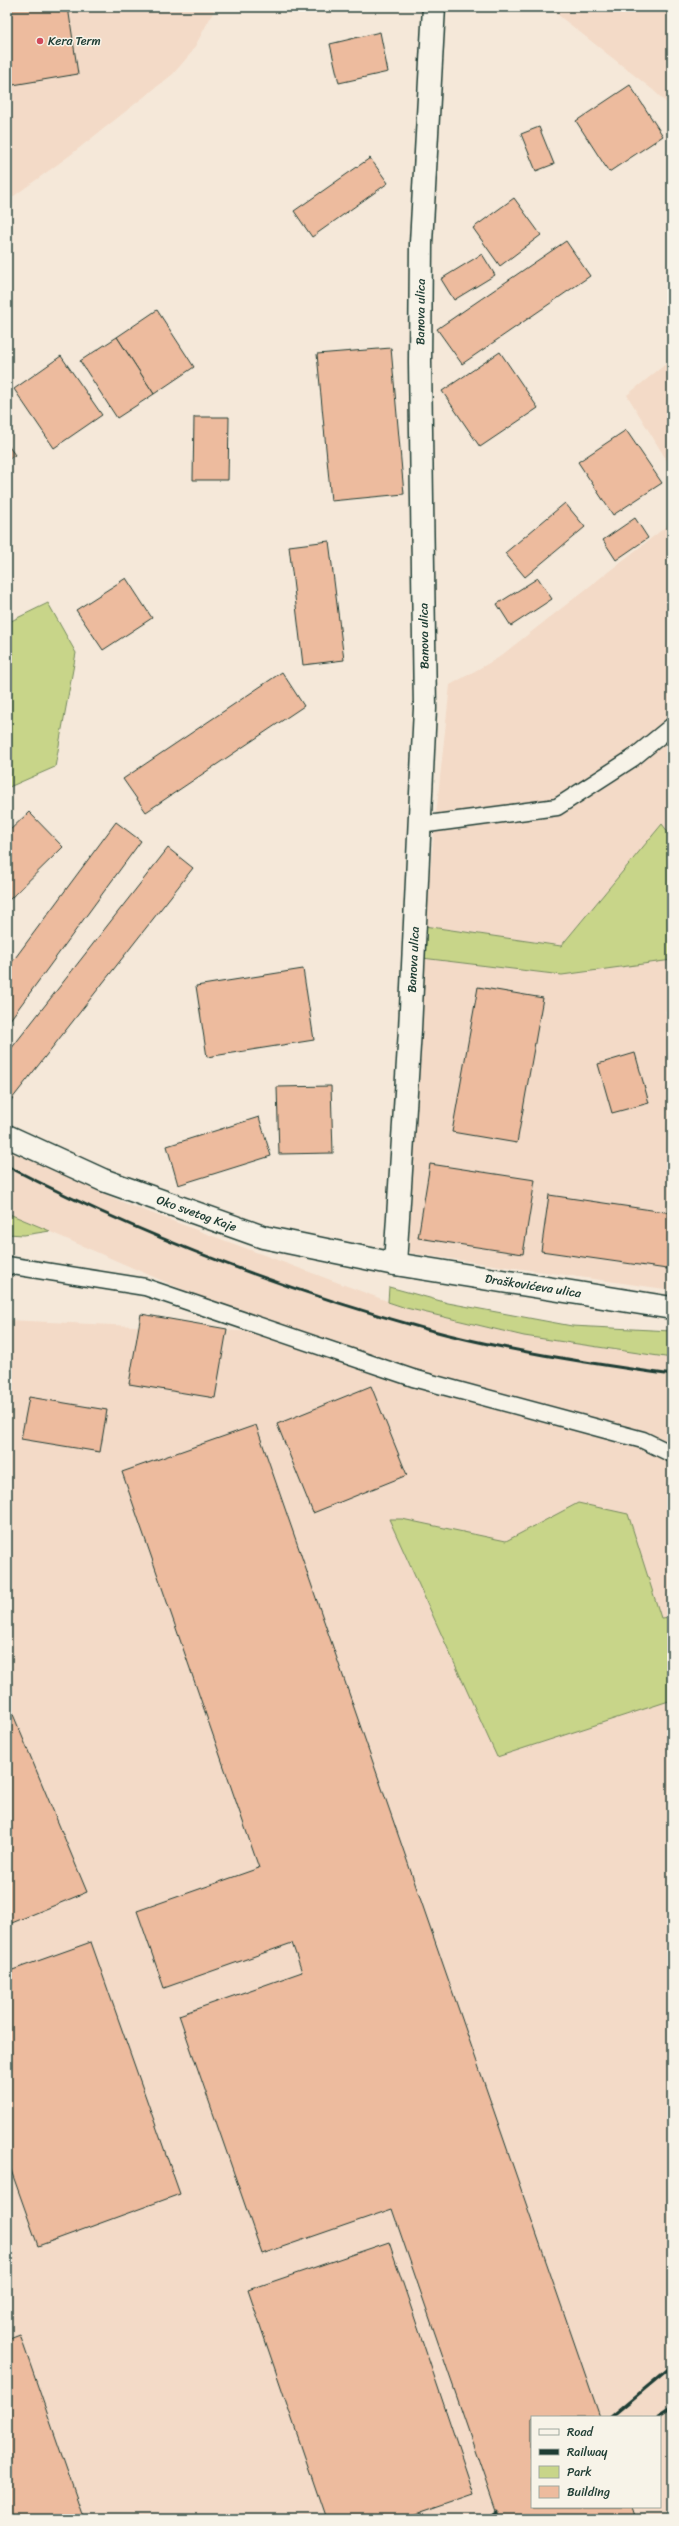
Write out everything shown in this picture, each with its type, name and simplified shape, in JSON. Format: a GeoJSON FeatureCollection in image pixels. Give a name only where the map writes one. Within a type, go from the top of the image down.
{"type":"FeatureCollection","features":[{"type":"Feature","properties":{"kind":"street","name":"Banova ulica"},"geometry":{"type":"LineString","coordinates":[[395,1264],[410,1030],[426,708],[420,362],[421,243],[434,7]]}},
{"type":"Feature","properties":{"kind":"street","name":"Oko svetog Kaje"},"geometry":{"type":"LineString","coordinates":[[7,1136],[103,1180],[262,1237],[395,1264]]}},
{"type":"Feature","properties":{"kind":"street","name":"Draškovićeva ulica"},"geometry":{"type":"LineString","coordinates":[[395,1264],[672,1308]]}},
{"type":"Feature","properties":{"kind":"lane"},"geometry":{"type":"LineString","coordinates":[[420,825],[557,807],[633,758],[672,726]]}},
{"type":"Feature","properties":{"kind":"lane"},"geometry":{"type":"LineString","coordinates":[[7,1265],[145,1287],[413,1378],[642,1440],[672,1454]]}},
{"type":"Feature","properties":{"kind":"shaded area"},"geometry":{"type":"Polygon","coordinates":[[[7,7],[216,7],[192,52],[173,74],[69,156],[7,201],[7,7]]]}},
{"type":"Feature","properties":{"kind":"shaded area"},"geometry":{"type":"Polygon","coordinates":[[[548,7],[672,7],[672,108],[653,90],[548,7]]]}},
{"type":"Feature","properties":{"kind":"shaded area"},"geometry":{"type":"Polygon","coordinates":[[[672,359],[672,469],[627,395],[672,359]]]}},
{"type":"Feature","properties":{"kind":"shaded area"},"geometry":{"type":"Polygon","coordinates":[[[672,522],[672,837],[662,824],[561,946],[424,926],[450,685],[498,658],[672,522]]]}},
{"type":"Feature","properties":{"kind":"shaded area"},"geometry":{"type":"Polygon","coordinates":[[[422,958],[562,975],[672,960],[672,1007],[665,1011],[672,1031],[672,1290],[409,1253],[422,958]]]}},
{"type":"Feature","properties":{"kind":"shaded area"},"geometry":{"type":"Polygon","coordinates":[[[7,1149],[127,1204],[406,1308],[524,1336],[672,1358],[672,2519],[7,2519],[7,1320],[282,1333],[7,1213],[7,1149]]]}},
{"type":"Feature","properties":{"kind":"green space"},"geometry":{"type":"Polygon","coordinates":[[[48,603],[76,653],[55,767],[7,788],[7,623],[48,603]]]}},
{"type":"Feature","properties":{"kind":"green space"},"geometry":{"type":"Polygon","coordinates":[[[662,824],[672,837],[672,960],[562,975],[422,958],[424,926],[561,946],[662,824]]]}},
{"type":"Feature","properties":{"kind":"green space"},"geometry":{"type":"Polygon","coordinates":[[[7,1213],[50,1231],[24,1235],[7,1234],[7,1213]]]}},
{"type":"Feature","properties":{"kind":"green space"},"geometry":{"type":"Polygon","coordinates":[[[389,1287],[448,1303],[572,1326],[672,1331],[672,1358],[524,1336],[406,1308],[388,1302],[389,1287]]]}},
{"type":"Feature","properties":{"kind":"green space"},"geometry":{"type":"Polygon","coordinates":[[[578,1503],[628,1514],[661,1618],[672,1617],[672,1700],[497,1757],[389,1519],[402,1519],[506,1541],[578,1503]]]}},
{"type":"Feature","properties":{"kind":"building","name":"Kera Term"},"geometry":{"type":"Polygon","coordinates":[[[7,7],[68,7],[78,74],[7,86],[7,7]]]}},
{"type":"Feature","properties":{"kind":"building"},"geometry":{"type":"Polygon","coordinates":[[[380,32],[388,72],[339,83],[330,44],[380,32]]]}},
{"type":"Feature","properties":{"kind":"building"},"geometry":{"type":"Polygon","coordinates":[[[630,85],[663,136],[609,172],[576,121],[630,85]]]}},
{"type":"Feature","properties":{"kind":"building"},"geometry":{"type":"Polygon","coordinates":[[[539,127],[554,164],[536,171],[521,134],[539,127]]]}},
{"type":"Feature","properties":{"kind":"building"},"geometry":{"type":"Polygon","coordinates":[[[370,158],[388,183],[312,237],[294,211],[370,158]]]}},
{"type":"Feature","properties":{"kind":"building"},"geometry":{"type":"Polygon","coordinates":[[[514,198],[541,235],[500,266],[473,228],[514,198]]]}},
{"type":"Feature","properties":{"kind":"building"},"geometry":{"type":"Polygon","coordinates":[[[566,241],[590,276],[462,364],[437,329],[566,241]]]}},
{"type":"Feature","properties":{"kind":"building"},"geometry":{"type":"Polygon","coordinates":[[[482,254],[495,275],[454,300],[441,279],[482,254]]]}},
{"type":"Feature","properties":{"kind":"building"},"geometry":{"type":"Polygon","coordinates":[[[157,310],[194,367],[154,394],[117,337],[157,310]]]}},
{"type":"Feature","properties":{"kind":"building"},"geometry":{"type":"Polygon","coordinates":[[[117,337],[154,394],[117,418],[80,361],[117,337]]]}},
{"type":"Feature","properties":{"kind":"building"},"geometry":{"type":"Polygon","coordinates":[[[391,348],[404,494],[331,501],[317,354],[391,348]]]}},
{"type":"Feature","properties":{"kind":"building"},"geometry":{"type":"Polygon","coordinates":[[[500,352],[538,408],[480,447],[442,391],[500,352]]]}},
{"type":"Feature","properties":{"kind":"building"},"geometry":{"type":"Polygon","coordinates":[[[61,356],[102,415],[54,448],[14,389],[61,356]]]}},
{"type":"Feature","properties":{"kind":"building"},"geometry":{"type":"Polygon","coordinates":[[[194,417],[229,417],[228,480],[193,480],[194,417]]]}},
{"type":"Feature","properties":{"kind":"building"},"geometry":{"type":"Polygon","coordinates":[[[626,430],[662,483],[613,515],[578,462],[626,430]]]}},
{"type":"Feature","properties":{"kind":"building"},"geometry":{"type":"Polygon","coordinates":[[[7,444],[15,455],[7,460],[7,444]]]}},
{"type":"Feature","properties":{"kind":"building"},"geometry":{"type":"Polygon","coordinates":[[[565,503],[585,527],[525,577],[505,553],[565,503]]]}},
{"type":"Feature","properties":{"kind":"building"},"geometry":{"type":"Polygon","coordinates":[[[635,518],[648,538],[616,560],[603,540],[635,518]]]}},
{"type":"Feature","properties":{"kind":"building"},"geometry":{"type":"Polygon","coordinates":[[[329,541],[344,660],[303,665],[289,546],[329,541]]]}},
{"type":"Feature","properties":{"kind":"building"},"geometry":{"type":"Polygon","coordinates":[[[126,578],[152,618],[103,650],[76,610],[126,578]]]}},
{"type":"Feature","properties":{"kind":"building"},"geometry":{"type":"Polygon","coordinates":[[[538,578],[552,599],[511,626],[497,604],[538,578]]]}},
{"type":"Feature","properties":{"kind":"building"},"geometry":{"type":"Polygon","coordinates":[[[282,672],[304,706],[146,812],[123,779],[282,672]]]}},
{"type":"Feature","properties":{"kind":"building"},"geometry":{"type":"Polygon","coordinates":[[[29,812],[63,847],[7,902],[7,833],[29,812]]]}},
{"type":"Feature","properties":{"kind":"building"},"geometry":{"type":"Polygon","coordinates":[[[116,822],[141,841],[7,1024],[7,969],[116,822]]]}},
{"type":"Feature","properties":{"kind":"building"},"geometry":{"type":"Polygon","coordinates":[[[168,848],[193,868],[8,1104],[7,1054],[168,848]]]}},
{"type":"Feature","properties":{"kind":"building"},"geometry":{"type":"Polygon","coordinates":[[[303,969],[314,1040],[207,1057],[196,986],[303,969]]]}},
{"type":"Feature","properties":{"kind":"building"},"geometry":{"type":"Polygon","coordinates":[[[478,987],[543,998],[517,1143],[452,1132],[478,987]]]}},
{"type":"Feature","properties":{"kind":"building"},"geometry":{"type":"Polygon","coordinates":[[[635,1053],[649,1103],[612,1113],[598,1064],[635,1053]]]}},
{"type":"Feature","properties":{"kind":"building"},"geometry":{"type":"Polygon","coordinates":[[[331,1086],[333,1153],[279,1154],[277,1087],[331,1086]]]}},
{"type":"Feature","properties":{"kind":"building"},"geometry":{"type":"Polygon","coordinates":[[[259,1117],[271,1156],[178,1185],[167,1146],[259,1117]]]}},
{"type":"Feature","properties":{"kind":"building"},"geometry":{"type":"Polygon","coordinates":[[[430,1164],[535,1180],[523,1254],[418,1238],[430,1164]]]}},
{"type":"Feature","properties":{"kind":"building"},"geometry":{"type":"Polygon","coordinates":[[[549,1195],[672,1213],[672,1233],[667,1269],[541,1251],[549,1195]]]}},
{"type":"Feature","properties":{"kind":"building"},"geometry":{"type":"Polygon","coordinates":[[[141,1314],[227,1329],[215,1398],[129,1384],[141,1314]]]}},
{"type":"Feature","properties":{"kind":"building"},"geometry":{"type":"Polygon","coordinates":[[[371,1386],[407,1475],[313,1513],[277,1424],[371,1386]]]}},
{"type":"Feature","properties":{"kind":"building"},"geometry":{"type":"Polygon","coordinates":[[[29,1397],[107,1410],[100,1452],[21,1439],[29,1397]]]}},
{"type":"Feature","properties":{"kind":"building"},"geometry":{"type":"Polygon","coordinates":[[[256,1425],[600,2416],[531,2416],[531,2508],[631,2508],[635,2519],[499,2519],[392,2209],[262,2254],[179,2015],[302,1972],[292,1943],[164,1988],[137,1911],[259,1868],[122,1472],[256,1425]]]}},
{"type":"Feature","properties":{"kind":"building"},"geometry":{"type":"Polygon","coordinates":[[[7,1700],[87,1892],[7,1925],[7,1700]]]}},
{"type":"Feature","properties":{"kind":"building"},"geometry":{"type":"Polygon","coordinates":[[[91,1942],[180,2194],[38,2246],[7,2159],[7,1972],[91,1942]]]}},
{"type":"Feature","properties":{"kind":"building"},"geometry":{"type":"Polygon","coordinates":[[[389,2242],[474,2494],[401,2519],[326,2519],[248,2290],[389,2242]]]}},
{"type":"Feature","properties":{"kind":"building"},"geometry":{"type":"Polygon","coordinates":[[[20,2335],[84,2519],[7,2519],[7,2340],[20,2335]]]}},
{"type":"Feature","properties":{"kind":"railway"},"geometry":{"type":"LineString","coordinates":[[7,1166],[108,1215],[212,1258],[265,1278],[372,1313],[426,1329],[487,1344],[579,1361],[672,1375]]}},
{"type":"Feature","properties":{"kind":"railway"},"geometry":{"type":"LineString","coordinates":[[612,2416],[672,2366]]}},
{"type":"Feature","properties":{"kind":"railway"},"geometry":{"type":"LineString","coordinates":[[660,2416],[672,2408]]}},
{"type":"Feature","properties":{"kind":"railway"},"geometry":{"type":"LineString","coordinates":[[486,2519],[497,2511]]}},
{"type":"Feature","properties":{"kind":"place","name":"Kera Term"},"geometry":{"type":"Point","coordinates":[40,41]}}]}
